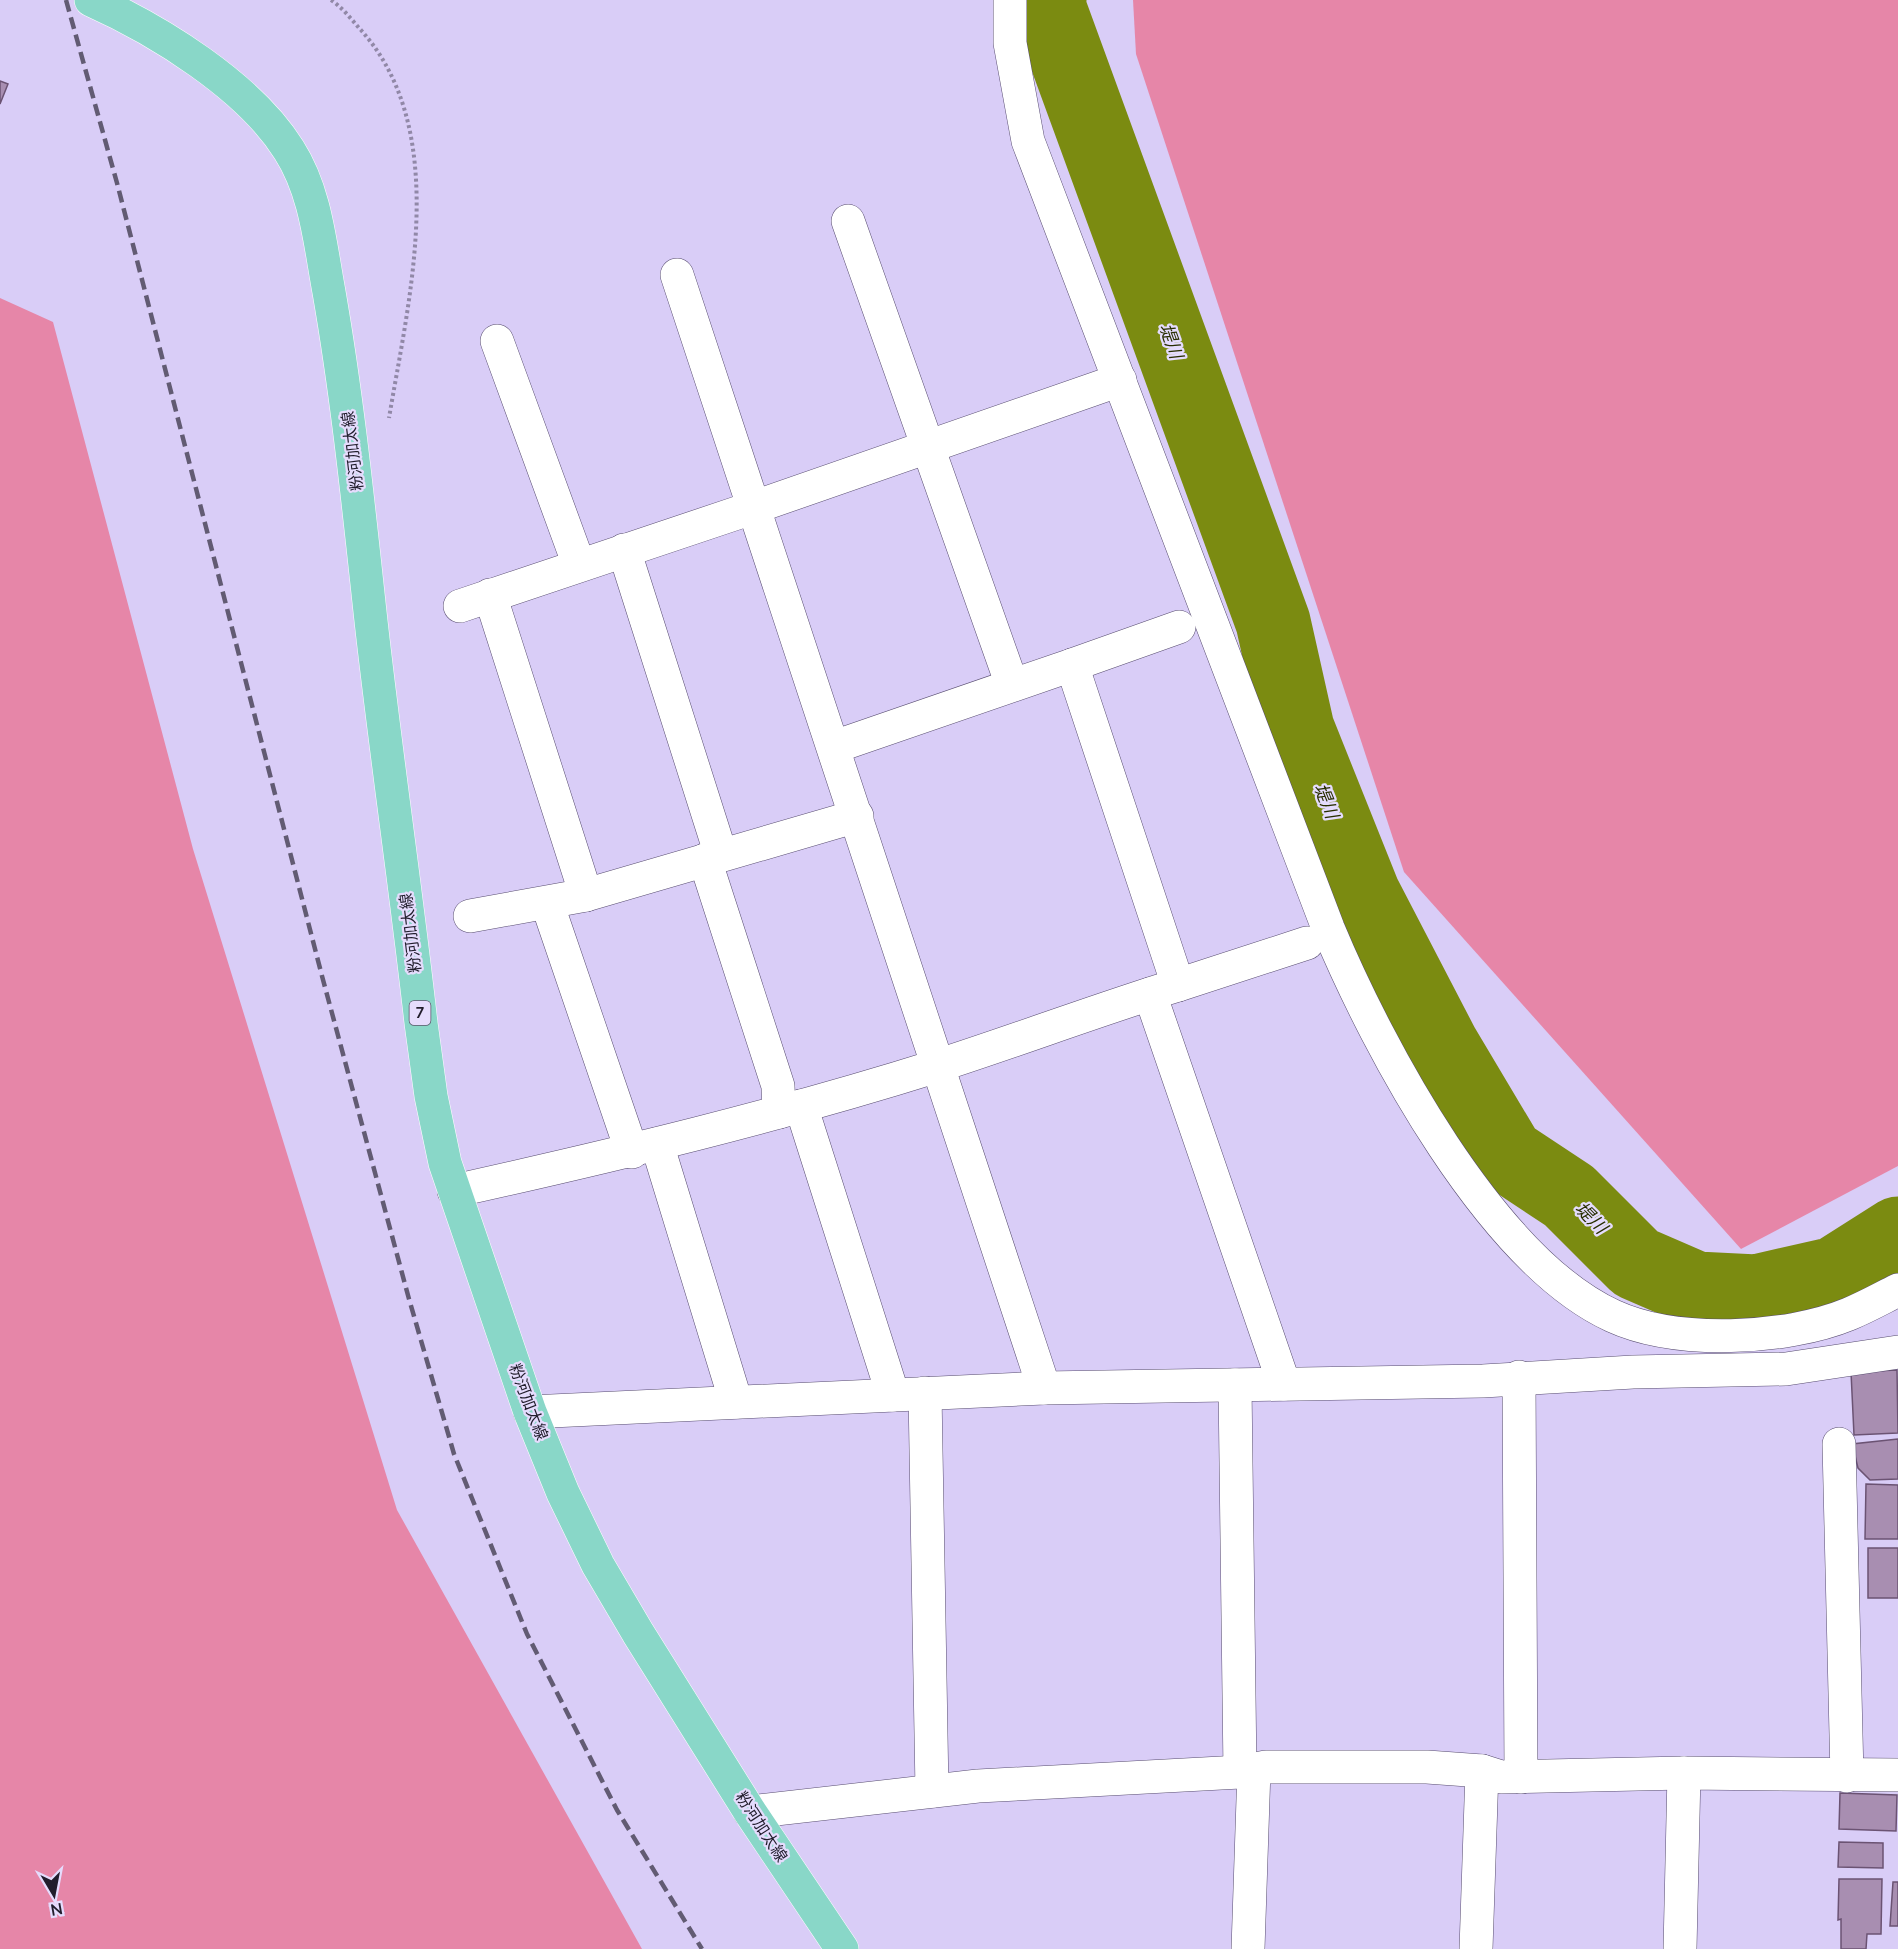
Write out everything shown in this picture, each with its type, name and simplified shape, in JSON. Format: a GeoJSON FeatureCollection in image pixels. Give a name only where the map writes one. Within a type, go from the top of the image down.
{"type":"FeatureCollection","features":[{"type":"Feature","properties":{"kind":"main road","name":"粉河加太線"},"geometry":{"type":"LineString","coordinates":[[91,0],[127,16],[208,67],[272,128],[289,150],[305,184],[314,211],[344,373],[374,647],[431,1096],[445,1162],[530,1412],[563,1493],[598,1565],[750,1812],[842,1949]]}},
{"type":"Feature","properties":{"kind":"street"},"geometry":{"type":"LineString","coordinates":[[1010,0],[1010,43],[1028,141],[1350,980],[1398,1070],[1448,1154],[1506,1228],[1538,1262],[1580,1297],[1613,1316],[1646,1328],[1697,1334],[1760,1334],[1788,1330],[1848,1315],[1898,1290]]}},
{"type":"Feature","properties":{"kind":"street"},"geometry":{"type":"LineString","coordinates":[[848,221],[1012,685]]}},
{"type":"Feature","properties":{"kind":"street"},"geometry":{"type":"LineString","coordinates":[[677,275],[1044,1388]]}},
{"type":"Feature","properties":{"kind":"street"},"geometry":{"type":"LineString","coordinates":[[497,341],[579,565]]}},
{"type":"Feature","properties":{"kind":"street"},"geometry":{"type":"LineString","coordinates":[[586,895],[475,600],[755,507],[1120,380]]}},
{"type":"Feature","properties":{"kind":"street"},"geometry":{"type":"LineString","coordinates":[[624,550],[778,1086],[790,1109],[893,1395]]}},
{"type":"Feature","properties":{"kind":"street"},"geometry":{"type":"LineString","coordinates":[[834,747],[1179,627]]}},
{"type":"Feature","properties":{"kind":"street"},"geometry":{"type":"LineString","coordinates":[[1072,664],[1164,989],[1284,1384]]}},
{"type":"Feature","properties":{"kind":"street"},"geometry":{"type":"LineString","coordinates":[[470,916],[586,895],[857,816]]}},
{"type":"Feature","properties":{"kind":"street"},"geometry":{"type":"LineString","coordinates":[[547,903],[644,1148],[736,1402]]}},
{"type":"Feature","properties":{"kind":"street"},"geometry":{"type":"LineString","coordinates":[[454,1191],[644,1148],[790,1109],[937,1066],[1307,943]]}},
{"type":"Feature","properties":{"kind":"street"},"geometry":{"type":"LineString","coordinates":[[530,1412],[1044,1388],[1483,1381],[1520,1377],[1786,1369],[1898,1352]]}},
{"type":"Feature","properties":{"kind":"street"},"geometry":{"type":"LineString","coordinates":[[1520,1377],[1521,1777]]}},
{"type":"Feature","properties":{"kind":"street"},"geometry":{"type":"LineString","coordinates":[[1235,1385],[1247,1771],[1248,1949]]}},
{"type":"Feature","properties":{"kind":"street"},"geometry":{"type":"LineString","coordinates":[[925,1393],[932,1791]]}},
{"type":"Feature","properties":{"kind":"street"},"geometry":{"type":"LineString","coordinates":[[1839,1444],[1847,1776]]}},
{"type":"Feature","properties":{"kind":"street"},"geometry":{"type":"LineString","coordinates":[[750,1812],[978,1786],[1247,1771],[1427,1767],[1482,1771],[1501,1777],[1684,1773],[1898,1775]]}},
{"type":"Feature","properties":{"kind":"street"},"geometry":{"type":"LineString","coordinates":[[1476,1949],[1482,1771]]}},
{"type":"Feature","properties":{"kind":"street"},"geometry":{"type":"LineString","coordinates":[[1680,1949],[1684,1773]]}},
{"type":"Feature","properties":{"kind":"path"},"geometry":{"type":"LineString","coordinates":[[331,0],[382,57],[406,110],[413,147],[416,210],[410,293],[388,421]]}},
{"type":"Feature","properties":{"kind":"shaded area"},"geometry":{"type":"Polygon","coordinates":[[[1133,0],[1898,0],[1898,1166],[1741,1249],[1404,872],[1136,54],[1133,0]]]}},
{"type":"Feature","properties":{"kind":"shaded area"},"geometry":{"type":"Polygon","coordinates":[[[0,298],[53,322],[193,849],[397,1510],[642,1949],[0,1949],[0,298]]]}},
{"type":"Feature","properties":{"kind":"building"},"geometry":{"type":"Polygon","coordinates":[[[0,81],[8,84],[0,104],[0,81]]]}},
{"type":"Feature","properties":{"kind":"building"},"geometry":{"type":"Polygon","coordinates":[[[1897,1370],[1898,1433],[1854,1435],[1851,1372],[1897,1370]]]}},
{"type":"Feature","properties":{"kind":"building"},"geometry":{"type":"Polygon","coordinates":[[[1898,1439],[1898,1479],[1870,1480],[1858,1468],[1852,1444],[1898,1439]]]}},
{"type":"Feature","properties":{"kind":"building"},"geometry":{"type":"Polygon","coordinates":[[[1866,1484],[1898,1485],[1898,1539],[1865,1539],[1866,1484]]]}},
{"type":"Feature","properties":{"kind":"building"},"geometry":{"type":"Polygon","coordinates":[[[1868,1548],[1898,1548],[1898,1598],[1868,1598],[1868,1548]]]}},
{"type":"Feature","properties":{"kind":"building"},"geometry":{"type":"Polygon","coordinates":[[[1840,1793],[1897,1795],[1896,1831],[1839,1829],[1840,1793]]]}},
{"type":"Feature","properties":{"kind":"building"},"geometry":{"type":"Polygon","coordinates":[[[1839,1842],[1883,1843],[1883,1868],[1838,1867],[1839,1842]]]}},
{"type":"Feature","properties":{"kind":"building"},"geometry":{"type":"Polygon","coordinates":[[[1839,1879],[1882,1879],[1881,1934],[1867,1934],[1866,1949],[1841,1949],[1841,1919],[1838,1920],[1839,1879]]]}},
{"type":"Feature","properties":{"kind":"building"},"geometry":{"type":"Polygon","coordinates":[[[1893,1882],[1898,1882],[1898,1926],[1890,1926],[1893,1882]]]}},
{"type":"Feature","properties":{"kind":"waterway","name":"堤川"},"geometry":{"type":"LineString","coordinates":[[1049,0],[1048,6],[1273,622],[1297,729],[1363,894],[1442,1046],[1507,1155],[1569,1196],[1636,1263],[1696,1289],[1756,1292],[1835,1274],[1898,1234]]}},
{"type":"Feature","properties":{"kind":"railway"},"geometry":{"type":"LineString","coordinates":[[66,0],[117,183],[322,976],[409,1299],[454,1454],[527,1634],[617,1810],[702,1949]]}}]}
